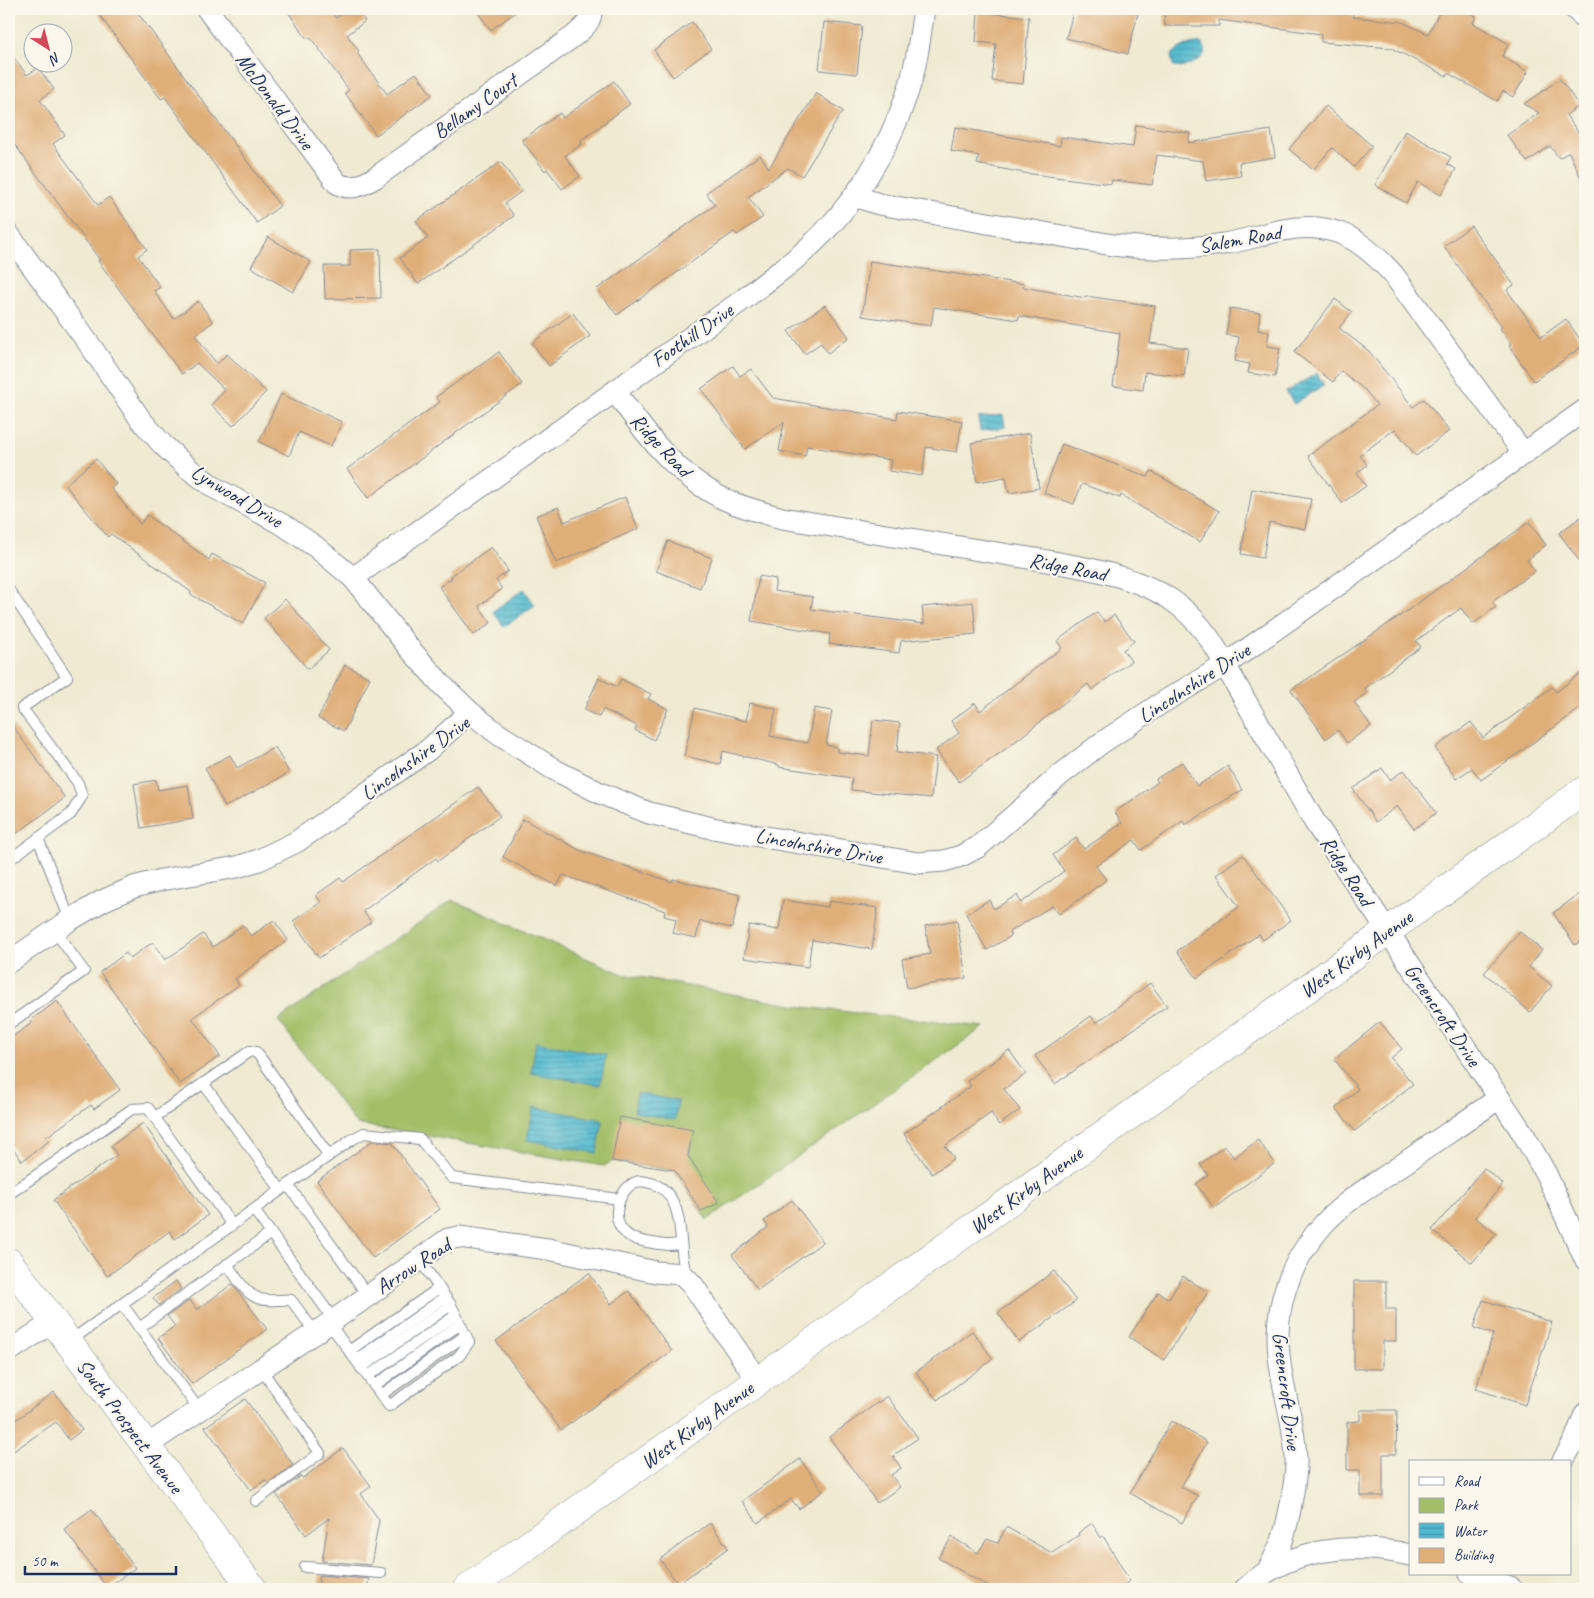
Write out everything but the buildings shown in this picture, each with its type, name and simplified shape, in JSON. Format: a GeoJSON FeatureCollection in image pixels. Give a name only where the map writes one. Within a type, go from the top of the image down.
{"type":"FeatureCollection","features":[{"type":"Feature","properties":{"kind":"main road","name":"West Kirby Avenue"},"geometry":{"type":"LineString","coordinates":[[467,1589],[1585,790]]}},
{"type":"Feature","properties":{"kind":"main road","name":"South Prospect Avenue"},"geometry":{"type":"LineString","coordinates":[[9,1262],[253,1589]]}},
{"type":"Feature","properties":{"kind":"street","name":"McDonald Drive"},"geometry":{"type":"LineString","coordinates":[[207,9],[337,183],[347,188]]}},
{"type":"Feature","properties":{"kind":"street","name":"Foothill Drive"},"geometry":{"type":"LineString","coordinates":[[353,578],[744,298],[806,250],[828,228],[854,196],[892,131],[908,90],[918,50],[924,9]]}},
{"type":"Feature","properties":{"kind":"street"},"geometry":{"type":"LineString","coordinates":[[1575,9],[1585,18]]}},
{"type":"Feature","properties":{"kind":"street","name":"Bellamy Court"},"geometry":{"type":"LineString","coordinates":[[347,188],[359,186],[376,177],[574,36],[586,25],[590,18],[591,10]]}},
{"type":"Feature","properties":{"kind":"street","name":"Salem Road"},"geometry":{"type":"LineString","coordinates":[[854,196],[879,204],[1113,245],[1150,249],[1224,244],[1285,230],[1310,228],[1334,231],[1354,239],[1373,253],[1393,274],[1524,454]]}},
{"type":"Feature","properties":{"kind":"street","name":"Lynwood Drive"},"geometry":{"type":"LineString","coordinates":[[9,235],[92,348],[141,420],[163,445],[189,469],[215,488],[286,526],[316,547],[353,578],[429,670],[470,712]]}},
{"type":"Feature","properties":{"kind":"street","name":"Ridge Road"},"geometry":{"type":"LineString","coordinates":[[615,391],[666,458],[696,483],[721,497],[750,509],[782,518],[1047,561],[1126,579],[1170,599],[1188,614],[1215,645],[1314,821],[1386,932]]}},
{"type":"Feature","properties":{"kind":"street","name":"Lincolnshire Drive"},"geometry":{"type":"LineString","coordinates":[[9,962],[102,900],[134,887],[161,880],[237,867],[259,860],[296,842],[428,750],[470,712],[498,734],[555,770],[600,793],[649,813],[712,828],[918,863],[944,861],[961,856],[978,847],[1058,776],[1100,744],[1160,704],[1225,665],[1585,410]]}},
{"type":"Feature","properties":{"kind":"street","name":"Greencroft Drive"},"geometry":{"type":"LineString","coordinates":[[1386,932],[1524,1135],[1547,1176],[1585,1259]]}},
{"type":"Feature","properties":{"kind":"street","name":"Greencroft Drive"},"geometry":{"type":"LineString","coordinates":[[1267,1572],[1282,1541],[1291,1500],[1296,1460],[1291,1416],[1279,1355],[1278,1326],[1281,1303],[1299,1257],[1317,1232],[1346,1202],[1499,1098]]}},
{"type":"Feature","properties":{"kind":"street","name":"Arrow Road"},"geometry":{"type":"LineString","coordinates":[[146,1446],[200,1411],[448,1240],[468,1237],[548,1249],[685,1276]]}},
{"type":"Feature","properties":{"kind":"street"},"geometry":{"type":"LineString","coordinates":[[685,1276],[758,1381]]}},
{"type":"Feature","properties":{"kind":"street"},"geometry":{"type":"LineString","coordinates":[[9,1351],[61,1332]]}},
{"type":"Feature","properties":{"kind":"street"},"geometry":{"type":"LineString","coordinates":[[1563,1460],[1575,1440],[1585,1414]]}},
{"type":"Feature","properties":{"kind":"street","name":"Greencroft Drive"},"geometry":{"type":"LineString","coordinates":[[1245,1589],[1267,1572],[1290,1559],[1311,1553],[1349,1548],[1386,1550],[1409,1555]]}},
{"type":"Feature","properties":{"kind":"street"},"geometry":{"type":"LineString","coordinates":[[1478,1576],[1511,1584]]}},
{"type":"Feature","properties":{"kind":"lane"},"geometry":{"type":"LineString","coordinates":[[9,590],[67,677],[22,708],[78,783],[82,796],[71,814],[9,860]]}},
{"type":"Feature","properties":{"kind":"lane"},"geometry":{"type":"LineString","coordinates":[[9,1024],[84,971],[62,925],[38,838]]}},
{"type":"Feature","properties":{"kind":"lane"},"geometry":{"type":"LineString","coordinates":[[155,1117],[246,1053],[250,1051],[256,1052],[329,1156]]}},
{"type":"Feature","properties":{"kind":"lane"},"geometry":{"type":"LineString","coordinates":[[203,1083],[368,1296]]}},
{"type":"Feature","properties":{"kind":"lane"},"geometry":{"type":"LineString","coordinates":[[9,1194],[132,1108],[148,1108],[232,1225]]}},
{"type":"Feature","properties":{"kind":"lane"},"geometry":{"type":"LineString","coordinates":[[61,1332],[122,1304],[350,1140],[364,1134],[420,1139],[452,1178],[620,1199]]}},
{"type":"Feature","properties":{"kind":"lane"},"geometry":{"type":"LineString","coordinates":[[680,1243],[673,1246],[636,1240],[628,1236],[618,1224],[616,1215],[620,1199],[634,1182],[642,1181],[657,1184],[667,1192],[674,1204],[680,1243],[685,1276]]}},
{"type":"Feature","properties":{"kind":"lane"},"geometry":{"type":"LineString","coordinates":[[254,1210],[271,1233],[326,1325],[359,1364],[389,1406],[459,1356],[469,1342],[453,1310],[418,1259]]}},
{"type":"Feature","properties":{"kind":"lane"},"geometry":{"type":"LineString","coordinates":[[139,1328],[271,1233]]}},
{"type":"Feature","properties":{"kind":"lane"},"geometry":{"type":"LineString","coordinates":[[227,1264],[245,1288],[256,1298],[291,1300],[326,1325]]}},
{"type":"Feature","properties":{"kind":"lane"},"geometry":{"type":"LineString","coordinates":[[359,1364],[439,1288]]}},
{"type":"Feature","properties":{"kind":"lane"},"geometry":{"type":"LineString","coordinates":[[122,1304],[200,1411]]}},
{"type":"Feature","properties":{"kind":"lane"},"geometry":{"type":"LineString","coordinates":[[359,1364],[453,1310]]}},
{"type":"Feature","properties":{"kind":"lane"},"geometry":{"type":"LineString","coordinates":[[359,1364],[453,1310]]}},
{"type":"Feature","properties":{"kind":"lane"},"geometry":{"type":"LineString","coordinates":[[374,1386],[453,1310]]}},
{"type":"Feature","properties":{"kind":"lane"},"geometry":{"type":"LineString","coordinates":[[256,1501],[320,1452],[261,1369]]}},
{"type":"Feature","properties":{"kind":"lane"},"geometry":{"type":"LineString","coordinates":[[305,1567],[382,1572]]}},
{"type":"Feature","properties":{"kind":"green space"},"geometry":{"type":"Polygon","coordinates":[[[452,900],[623,974],[803,1007],[984,1027],[707,1220],[676,1171],[612,1161],[604,1166],[356,1124],[278,1020],[452,900]]]}},
{"type":"Feature","properties":{"kind":"water"},"geometry":{"type":"Polygon","coordinates":[[[1198,42],[1202,44],[1205,51],[1202,57],[1196,62],[1181,68],[1173,65],[1171,56],[1173,53],[1182,47],[1198,42]]]}},
{"type":"Feature","properties":{"kind":"water"},"geometry":{"type":"Polygon","coordinates":[[[1317,373],[1324,385],[1294,404],[1286,392],[1317,373]]]}},
{"type":"Feature","properties":{"kind":"water"},"geometry":{"type":"Polygon","coordinates":[[[1003,415],[1005,427],[980,431],[978,418],[1003,415]]]}},
{"type":"Feature","properties":{"kind":"water"},"geometry":{"type":"Polygon","coordinates":[[[524,589],[535,605],[504,627],[493,611],[524,589]]]}},
{"type":"Feature","properties":{"kind":"water"},"geometry":{"type":"Polygon","coordinates":[[[536,1042],[606,1055],[600,1085],[531,1073],[536,1042]]]}},
{"type":"Feature","properties":{"kind":"water"},"geometry":{"type":"Polygon","coordinates":[[[637,1093],[678,1101],[675,1120],[634,1112],[637,1093]]]}},
{"type":"Feature","properties":{"kind":"water"},"geometry":{"type":"Polygon","coordinates":[[[534,1107],[603,1120],[597,1153],[527,1140],[534,1107]]]}}]}
